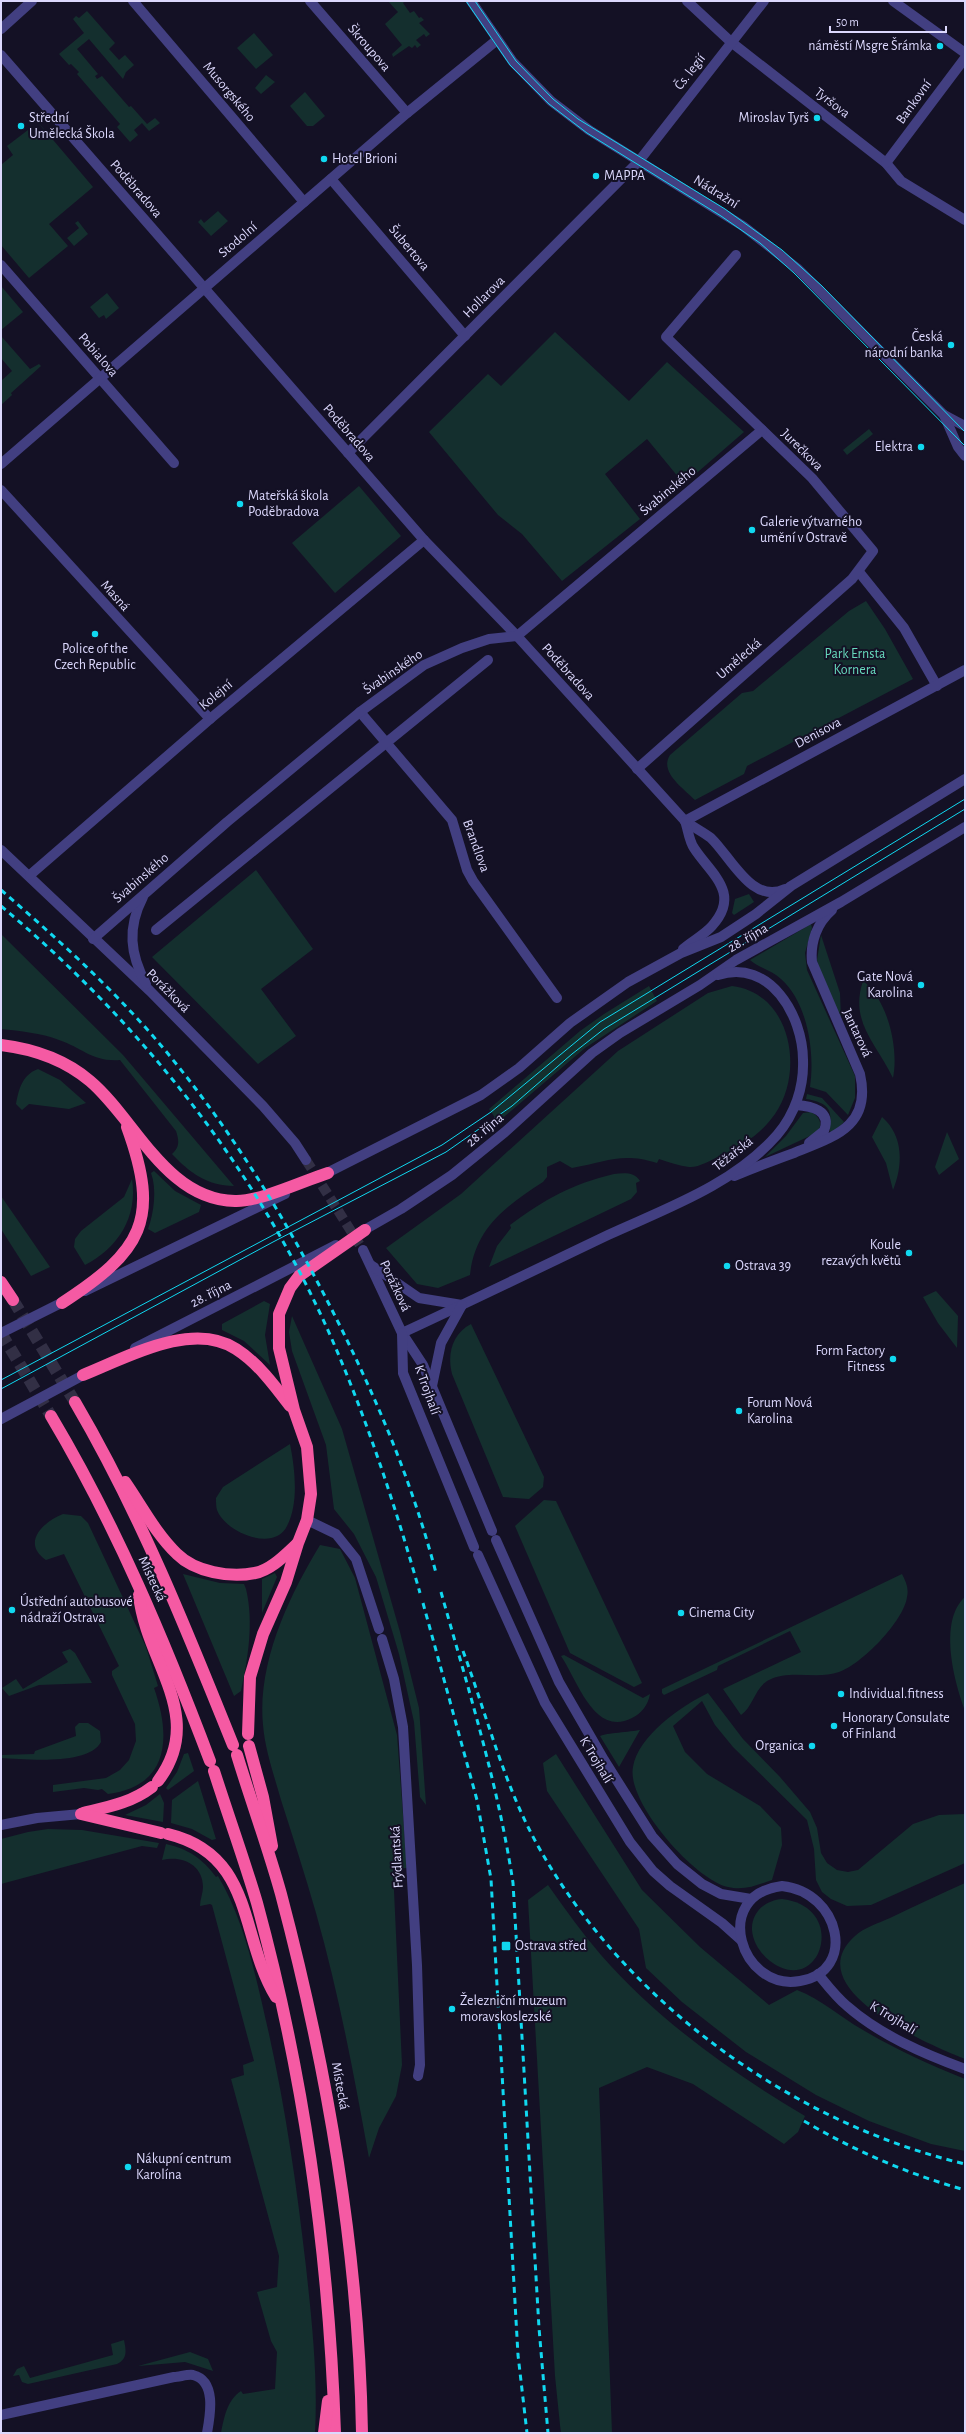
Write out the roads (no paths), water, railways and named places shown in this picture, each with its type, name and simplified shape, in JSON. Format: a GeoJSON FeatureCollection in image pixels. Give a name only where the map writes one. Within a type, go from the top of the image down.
{"type":"FeatureCollection","features":[{"type":"Feature","properties":{"kind":"highway"},"geometry":{"type":"LineString","coordinates":[[1,1046],[19,1047],[54,1058],[81,1074],[106,1097],[125,1123],[182,1182],[201,1193],[222,1200],[248,1200],[328,1173]]}},
{"type":"Feature","properties":{"kind":"highway"},"geometry":{"type":"LineString","coordinates":[[1,1052],[19,1047]]}},
{"type":"Feature","properties":{"kind":"highway"},"geometry":{"type":"LineString","coordinates":[[62,1303],[109,1270],[126,1250],[140,1227],[144,1206],[144,1185],[125,1123]]}},
{"type":"Feature","properties":{"kind":"highway"},"geometry":{"type":"LineString","coordinates":[[280,1892],[264,1797],[248,1740],[250,1677],[263,1634],[286,1582],[307,1520],[311,1486],[307,1447],[294,1410],[278,1343],[278,1323],[282,1307],[290,1288],[300,1276],[365,1230]]}},
{"type":"Feature","properties":{"kind":"highway"},"geometry":{"type":"LineString","coordinates":[[1,1281],[11,1296]]}},
{"type":"Feature","properties":{"kind":"highway"},"geometry":{"type":"LineString","coordinates":[[83,1375],[162,1345],[189,1339],[208,1339],[230,1345],[249,1358],[294,1410]]}},
{"type":"Feature","properties":{"kind":"highway","name":"Místecká"},"geometry":{"type":"LineString","coordinates":[[75,1402],[97,1440],[155,1556],[235,1750],[280,1892],[309,2006],[332,2128],[351,2272],[362,2433]]}},
{"type":"Feature","properties":{"kind":"highway","name":"Místecká"},"geometry":{"type":"LineString","coordinates":[[51,1416],[74,1453],[138,1584],[172,1661],[212,1766],[256,1902],[282,2008],[307,2134],[319,2211],[333,2360],[335,2433]]}},
{"type":"Feature","properties":{"kind":"highway"},"geometry":{"type":"LineString","coordinates":[[97,1440],[177,1554],[193,1566],[212,1572],[255,1573],[280,1560],[298,1543]]}},
{"type":"Feature","properties":{"kind":"highway"},"geometry":{"type":"LineString","coordinates":[[81,1814],[138,1798],[155,1784],[169,1766],[176,1747],[178,1726],[163,1670],[142,1618],[138,1584]]}},
{"type":"Feature","properties":{"kind":"highway"},"geometry":{"type":"LineString","coordinates":[[81,1814],[189,1839],[207,1850],[221,1864],[236,1888],[247,1914],[267,1983],[282,2008]]}},
{"type":"Feature","properties":{"kind":"highway"},"geometry":{"type":"LineString","coordinates":[[324,2433],[333,2360]]}},
{"type":"Feature","properties":{"kind":"street"},"geometry":{"type":"LineString","coordinates":[[1,29],[32,1]]}},
{"type":"Feature","properties":{"kind":"street","name":"Musorgského"},"geometry":{"type":"LineString","coordinates":[[133,1],[304,202]]}},
{"type":"Feature","properties":{"kind":"street","name":"Škroupova"},"geometry":{"type":"LineString","coordinates":[[310,1],[407,113]]}},
{"type":"Feature","properties":{"kind":"street","name":"Nádražní"},"geometry":{"type":"LineString","coordinates":[[470,1],[522,73],[551,101],[583,126],[723,213],[780,254],[830,300],[944,416],[965,426]]}},
{"type":"Feature","properties":{"kind":"street","name":"Tyršova"},"geometry":{"type":"LineString","coordinates":[[688,1],[731,42],[886,163],[901,181],[965,220]]}},
{"type":"Feature","properties":{"kind":"street","name":"Čs. legií"},"geometry":{"type":"LineString","coordinates":[[639,161],[764,1]]}},
{"type":"Feature","properties":{"kind":"street"},"geometry":{"type":"LineString","coordinates":[[893,1],[965,53]]}},
{"type":"Feature","properties":{"kind":"street","name":"Stodolní"},"geometry":{"type":"LineString","coordinates":[[1,464],[407,113],[497,40]]}},
{"type":"Feature","properties":{"kind":"street","name":"Poděbradova"},"geometry":{"type":"LineString","coordinates":[[1,55],[424,540],[516,636],[685,821],[710,838],[758,890],[772,892],[785,889]]}},
{"type":"Feature","properties":{"kind":"street","name":"Bankovní"},"geometry":{"type":"LineString","coordinates":[[886,163],[965,58]]}},
{"type":"Feature","properties":{"kind":"street","name":"Hollarova"},"geometry":{"type":"LineString","coordinates":[[348,453],[639,161]]}},
{"type":"Feature","properties":{"kind":"street","name":"Šubertova"},"geometry":{"type":"LineString","coordinates":[[331,178],[465,336]]}},
{"type":"Feature","properties":{"kind":"street","name":"Jurečkova"},"geometry":{"type":"LineString","coordinates":[[736,255],[666,337],[812,478],[873,551],[859,572]]}},
{"type":"Feature","properties":{"kind":"street","name":"Pobialova"},"geometry":{"type":"LineString","coordinates":[[1,265],[174,463]]}},
{"type":"Feature","properties":{"kind":"street","name":"Nádražní"},"geometry":{"type":"LineString","coordinates":[[944,416],[958,447],[965,456]]}},
{"type":"Feature","properties":{"kind":"street","name":"Švabinského"},"geometry":{"type":"LineString","coordinates":[[93,939],[145,893],[360,712],[424,666],[482,642],[516,636],[762,430]]}},
{"type":"Feature","properties":{"kind":"street","name":"Masná"},"geometry":{"type":"LineString","coordinates":[[1,490],[139,643],[210,719]]}},
{"type":"Feature","properties":{"kind":"street","name":"Kolejní"},"geometry":{"type":"LineString","coordinates":[[30,875],[210,719],[424,540]]}},
{"type":"Feature","properties":{"kind":"street"},"geometry":{"type":"LineString","coordinates":[[859,572],[904,628],[936,686]]}},
{"type":"Feature","properties":{"kind":"street","name":"Umělecká"},"geometry":{"type":"LineString","coordinates":[[637,769],[859,572]]}},
{"type":"Feature","properties":{"kind":"street"},"geometry":{"type":"LineString","coordinates":[[156,930],[387,744],[488,660]]}},
{"type":"Feature","properties":{"kind":"street","name":"Denisova"},"geometry":{"type":"LineString","coordinates":[[685,821],[965,670]]}},
{"type":"Feature","properties":{"kind":"street","name":"Brandlova"},"geometry":{"type":"LineString","coordinates":[[360,712],[452,820],[473,881],[557,998]]}},
{"type":"Feature","properties":{"kind":"street","name":"28. října"},"geometry":{"type":"LineString","coordinates":[[1,1333],[328,1173],[480,1095],[519,1068],[570,1023],[602,1000],[675,956],[721,937],[756,914],[785,889],[965,779]]}},
{"type":"Feature","properties":{"kind":"street","name":"Poděbradova"},"geometry":{"type":"LineString","coordinates":[[675,956],[712,926],[720,914],[723,899],[722,889],[718,877],[693,847],[685,821]]}},
{"type":"Feature","properties":{"kind":"street","name":"28. října"},"geometry":{"type":"LineString","coordinates":[[1,1419],[83,1375],[365,1230],[452,1175],[505,1132],[592,1053],[700,985],[736,960],[841,902],[965,827]]}},
{"type":"Feature","properties":{"kind":"street","name":"Porážková"},"geometry":{"type":"LineString","coordinates":[[1,850],[30,875],[93,939],[150,991],[263,1106],[294,1143],[306,1160]]}},
{"type":"Feature","properties":{"kind":"street"},"geometry":{"type":"LineString","coordinates":[[145,893],[134,919],[131,938],[134,959],[150,991]]}},
{"type":"Feature","properties":{"kind":"street","name":"Jantarová"},"geometry":{"type":"LineString","coordinates":[[725,1180],[839,1134],[853,1120],[861,1101],[862,1088],[860,1074],[812,962],[813,940],[818,926],[826,915],[841,902]]}},
{"type":"Feature","properties":{"kind":"street","name":"Těžařská"},"geometry":{"type":"LineString","coordinates":[[402,1333],[725,1180],[777,1135],[796,1105],[802,1080],[802,1050],[794,1019],[780,993],[761,977],[740,971],[719,974],[700,985]]}},
{"type":"Feature","properties":{"kind":"street","name":"Jantarová"},"geometry":{"type":"LineString","coordinates":[[795,1152],[818,1137],[824,1131],[826,1123],[822,1113],[816,1108],[796,1105]]}},
{"type":"Feature","properties":{"kind":"street","name":"Porážková"},"geometry":{"type":"LineString","coordinates":[[364,1250],[402,1333]]}},
{"type":"Feature","properties":{"kind":"street"},"geometry":{"type":"LineString","coordinates":[[371,1265],[419,1298],[462,1305],[441,1343],[432,1386]]}},
{"type":"Feature","properties":{"kind":"street","name":"K Trojhalí"},"geometry":{"type":"LineString","coordinates":[[402,1333],[424,1365],[494,1536],[559,1682],[604,1760],[652,1836],[677,1864],[702,1884],[721,1894],[751,1899]]}},
{"type":"Feature","properties":{"kind":"street","name":"K Trojhalí"},"geometry":{"type":"LineString","coordinates":[[402,1333],[403,1373],[476,1551],[545,1703],[630,1842],[670,1886],[722,1923],[741,1940]]}},
{"type":"Feature","properties":{"kind":"street","name":"Frýdlantská"},"geometry":{"type":"LineString","coordinates":[[307,1520],[336,1534],[356,1560],[381,1634],[394,1679],[403,1727],[417,1969],[420,2065],[418,2076]]}},
{"type":"Feature","properties":{"kind":"street"},"geometry":{"type":"LineString","coordinates":[[1,1825],[37,1818],[81,1814]]}},
{"type":"Feature","properties":{"kind":"street"},"geometry":{"type":"LineString","coordinates":[[782,1886],[799,1889],[818,1902],[832,1920],[836,1938],[831,1958],[818,1974],[801,1981],[784,1981],[776,1979],[756,1966],[749,1957],[741,1940],[740,1923],[746,1906],[751,1899],[765,1890],[782,1886]]}},
{"type":"Feature","properties":{"kind":"street","name":"K Trojhalí"},"geometry":{"type":"LineString","coordinates":[[818,1974],[847,2006],[887,2033],[935,2058],[965,2069]]}},
{"type":"Feature","properties":{"kind":"street"},"geometry":{"type":"LineString","coordinates":[[1,2415],[174,2377],[193,2375],[202,2382],[212,2402],[207,2433]]}},
{"type":"Feature","properties":{"kind":"tunnel"},"geometry":{"type":"LineString","coordinates":[[306,1160],[363,1250]]}},
{"type":"Feature","properties":{"kind":"tunnel"},"geometry":{"type":"LineString","coordinates":[[13,1300],[75,1402]]}},
{"type":"Feature","properties":{"kind":"tunnel"},"geometry":{"type":"LineString","coordinates":[[1,1333],[51,1416]]}},
{"type":"Feature","properties":{"kind":"tram line"},"geometry":{"type":"LineString","coordinates":[[466,1],[510,65],[549,104],[587,133],[721,216],[760,243],[794,273],[965,446]]}},
{"type":"Feature","properties":{"kind":"tram line"},"geometry":{"type":"LineString","coordinates":[[475,1],[516,61],[553,99],[578,119],[725,209],[782,250],[822,286],[965,432]]}},
{"type":"Feature","properties":{"kind":"tram line"},"geometry":{"type":"LineString","coordinates":[[1,1380],[442,1145],[491,1112],[600,1022],[965,799]]}},
{"type":"Feature","properties":{"kind":"tram line"},"geometry":{"type":"LineString","coordinates":[[1,1389],[273,1242],[446,1152],[512,1106],[572,1054],[604,1029],[965,809]]}},
{"type":"Feature","properties":{"kind":"railway"},"geometry":{"type":"LineString","coordinates":[[1,890],[109,989],[150,1032],[216,1116],[258,1179],[315,1278],[364,1376],[392,1440],[404,1472],[416,1505],[436,1573]]}},
{"type":"Feature","properties":{"kind":"railway"},"geometry":{"type":"LineString","coordinates":[[1,906],[53,952],[103,1001],[149,1052],[193,1106],[234,1162],[271,1220],[304,1281],[334,1344],[359,1405],[381,1467],[420,1593]]}},
{"type":"Feature","properties":{"kind":"railway"},"geometry":{"type":"LineString","coordinates":[[441,1592],[491,1773],[507,1846],[513,1883],[539,2328],[548,2433]]}},
{"type":"Feature","properties":{"kind":"railway"},"geometry":{"type":"LineString","coordinates":[[423,1603],[477,1800],[491,1879],[518,2355],[527,2433]]}},
{"type":"Feature","properties":{"kind":"railway"},"geometry":{"type":"LineString","coordinates":[[463,1651],[506,1775],[526,1823],[538,1846],[574,1903],[617,1956],[666,2004],[719,2048],[777,2086],[838,2119],[901,2145],[965,2164]]}},
{"type":"Feature","properties":{"kind":"railway"},"geometry":{"type":"LineString","coordinates":[[804,2121],[882,2161],[923,2177],[965,2190]]}},
{"type":"Feature","properties":{"kind":"place","name":"náměstí Msgre Šrámka"},"geometry":{"type":"Point","coordinates":[940,46]}},
{"type":"Feature","properties":{"kind":"place","name":"Miroslav Tyrš"},"geometry":{"type":"Point","coordinates":[817,118]}},
{"type":"Feature","properties":{"kind":"place","name":"Střední Umělecká Škola"},"geometry":{"type":"Point","coordinates":[21,126]}},
{"type":"Feature","properties":{"kind":"place","name":"Hotel Brioni"},"geometry":{"type":"Point","coordinates":[324,159]}},
{"type":"Feature","properties":{"kind":"place","name":"MAPPA"},"geometry":{"type":"Point","coordinates":[596,176]}},
{"type":"Feature","properties":{"kind":"place","name":"Česká národní banka"},"geometry":{"type":"Point","coordinates":[951,345]}},
{"type":"Feature","properties":{"kind":"place","name":"Elektra"},"geometry":{"type":"Point","coordinates":[921,447]}},
{"type":"Feature","properties":{"kind":"place","name":"Mateřská škola Poděbradova"},"geometry":{"type":"Point","coordinates":[240,504]}},
{"type":"Feature","properties":{"kind":"place","name":"Galerie výtvarného umění v Ostravě"},"geometry":{"type":"Point","coordinates":[752,530]}},
{"type":"Feature","properties":{"kind":"place","name":"Police of the Czech Republic"},"geometry":{"type":"Point","coordinates":[95,634]}},
{"type":"Feature","properties":{"kind":"place","name":"Gate Nová Karolina"},"geometry":{"type":"Point","coordinates":[921,985]}},
{"type":"Feature","properties":{"kind":"place","name":"Koule rezavých květů"},"geometry":{"type":"Point","coordinates":[909,1253]}},
{"type":"Feature","properties":{"kind":"place","name":"Ostrava 39"},"geometry":{"type":"Point","coordinates":[727,1266]}},
{"type":"Feature","properties":{"kind":"place","name":"Form Factory Fitness"},"geometry":{"type":"Point","coordinates":[893,1359]}},
{"type":"Feature","properties":{"kind":"place","name":"Forum Nová Karolina"},"geometry":{"type":"Point","coordinates":[739,1411]}},
{"type":"Feature","properties":{"kind":"place","name":"Ústřední autobusové nádraží Ostrava"},"geometry":{"type":"Point","coordinates":[12,1610]}},
{"type":"Feature","properties":{"kind":"place","name":"Cinema City"},"geometry":{"type":"Point","coordinates":[681,1613]}},
{"type":"Feature","properties":{"kind":"place","name":"Individual.fitness"},"geometry":{"type":"Point","coordinates":[841,1694]}},
{"type":"Feature","properties":{"kind":"place","name":"Honorary Consulate of Finland"},"geometry":{"type":"Point","coordinates":[834,1726]}},
{"type":"Feature","properties":{"kind":"place","name":"Organica"},"geometry":{"type":"Point","coordinates":[812,1746]}},
{"type":"Feature","properties":{"kind":"place","name":"Ostrava střed"},"geometry":{"type":"Point","coordinates":[506,1946]}},
{"type":"Feature","properties":{"kind":"place","name":"Železniční muzeum moravskoslezské"},"geometry":{"type":"Point","coordinates":[452,2009]}},
{"type":"Feature","properties":{"kind":"place","name":"Nákupní centrum Karolína"},"geometry":{"type":"Point","coordinates":[128,2167]}},
{"type":"Feature","properties":{"kind":"park label","name":"Park Ernsta Kornera"},"geometry":{"type":"Point","coordinates":[855,662]}}]}
